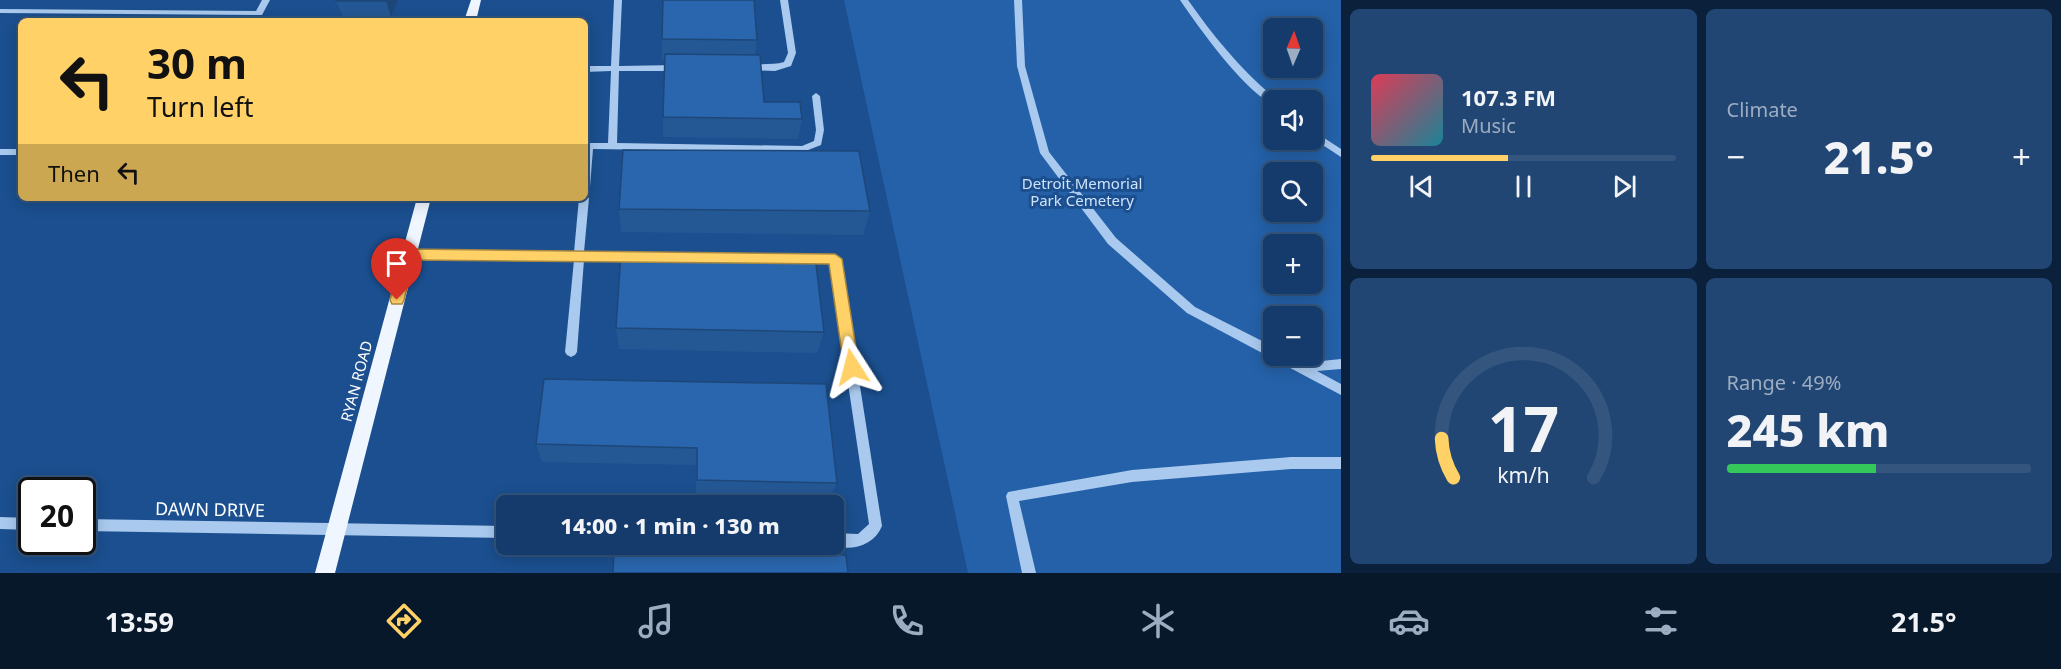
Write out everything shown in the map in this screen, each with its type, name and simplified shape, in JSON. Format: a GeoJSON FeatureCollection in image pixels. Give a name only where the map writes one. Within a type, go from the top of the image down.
{"type":"FeatureCollection","features":[{"type":"Feature","properties":{"kind":"main road"},"geometry":{"type":"LineString","coordinates":[[471,18],[476,0]]}},
{"type":"Feature","properties":{"kind":"main road","name":"RYAN ROAD"},"geometry":{"type":"LineString","coordinates":[[325,573],[423,201]]}},
{"type":"Feature","properties":{"kind":"street"},"geometry":{"type":"LineString","coordinates":[[0,11],[259,13],[266,0]]}},
{"type":"Feature","properties":{"kind":"street"},"geometry":{"type":"LineString","coordinates":[[612,147],[618,0]]}},
{"type":"Feature","properties":{"kind":"street"},"geometry":{"type":"LineString","coordinates":[[741,68],[775,68],[788,64],[792,53],[784,0]]}},
{"type":"Feature","properties":{"kind":"street"},"geometry":{"type":"LineString","coordinates":[[1018,0],[1021,66],[1045,153],[1112,241],[1191,310],[1263,347]]}},
{"type":"Feature","properties":{"kind":"street"},"geometry":{"type":"LineString","coordinates":[[1184,0],[1213,40],[1255,88],[1263,94]]}},
{"type":"Feature","properties":{"kind":"street"},"geometry":{"type":"LineString","coordinates":[[588,69],[684,68]]}},
{"type":"Feature","properties":{"kind":"street"},"geometry":{"type":"LineString","coordinates":[[588,146],[802,149],[818,143],[820,130],[816,96]]}},
{"type":"Feature","properties":{"kind":"street"},"geometry":{"type":"LineString","coordinates":[[1323,141],[1341,154]]}},
{"type":"Feature","properties":{"kind":"street"},"geometry":{"type":"LineString","coordinates":[[0,152],[18,152]]}},
{"type":"Feature","properties":{"kind":"street"},"geometry":{"type":"LineString","coordinates":[[571,352],[584,201]]}},
{"type":"Feature","properties":{"kind":"street"},"geometry":{"type":"LineString","coordinates":[[409,254],[648,257]]}},
{"type":"Feature","properties":{"kind":"street"},"geometry":{"type":"LineString","coordinates":[[788,259],[835,259],[876,526],[869,536],[861,540],[844,540]]}},
{"type":"Feature","properties":{"kind":"street"},"geometry":{"type":"LineString","coordinates":[[1302,369],[1341,364]]}},
{"type":"Feature","properties":{"kind":"street"},"geometry":{"type":"LineString","coordinates":[[1296,366],[1341,390]]}},
{"type":"Feature","properties":{"kind":"street"},"geometry":{"type":"LineString","coordinates":[[1029,573],[1012,496],[1132,476],[1291,463],[1341,463]]}},
{"type":"Feature","properties":{"kind":"street"},"geometry":{"type":"LineString","coordinates":[[0,523],[18,524]]}},
{"type":"Feature","properties":{"kind":"street","name":"DAWN DRIVE"},"geometry":{"type":"LineString","coordinates":[[96,525],[496,532]]}},
{"type":"Feature","properties":{"kind":"green space","name":"Detroit Memorial Park Cemetery"},"geometry":{"type":"Polygon","coordinates":[[[844,0],[1341,0],[1341,573],[968,573],[844,0]]]}},
{"type":"Feature","properties":{"kind":"building"},"geometry":{"type":"Polygon","coordinates":[[[337,0],[387,0],[336,1],[337,0]]]}},
{"type":"Feature","properties":{"kind":"building"},"geometry":{"type":"Polygon","coordinates":[[[663,0],[754,0],[757,40],[662,39],[663,0]]]}},
{"type":"Feature","properties":{"kind":"building"},"geometry":{"type":"Polygon","coordinates":[[[665,54],[760,55],[764,102],[800,102],[802,119],[663,117],[665,54]]]}},
{"type":"Feature","properties":{"kind":"building"},"geometry":{"type":"Polygon","coordinates":[[[623,150],[859,151],[870,211],[619,209],[623,150]]]}},
{"type":"Feature","properties":{"kind":"building"},"geometry":{"type":"Polygon","coordinates":[[[621,253],[815,256],[824,332],[616,328],[621,253]]]}},
{"type":"Feature","properties":{"kind":"building"},"geometry":{"type":"Polygon","coordinates":[[[544,379],[826,384],[837,483],[697,480],[697,448],[536,444],[544,379]]]}},
{"type":"Feature","properties":{"kind":"building"},"geometry":{"type":"Polygon","coordinates":[[[614,555],[844,555],[846,555],[848,573],[613,573],[614,555]]]}},
{"type":"Feature","properties":{"kind":"route"},"geometry":{"type":"LineString","coordinates":[[397,300],[409,254],[835,259],[852,367]]}}]}
